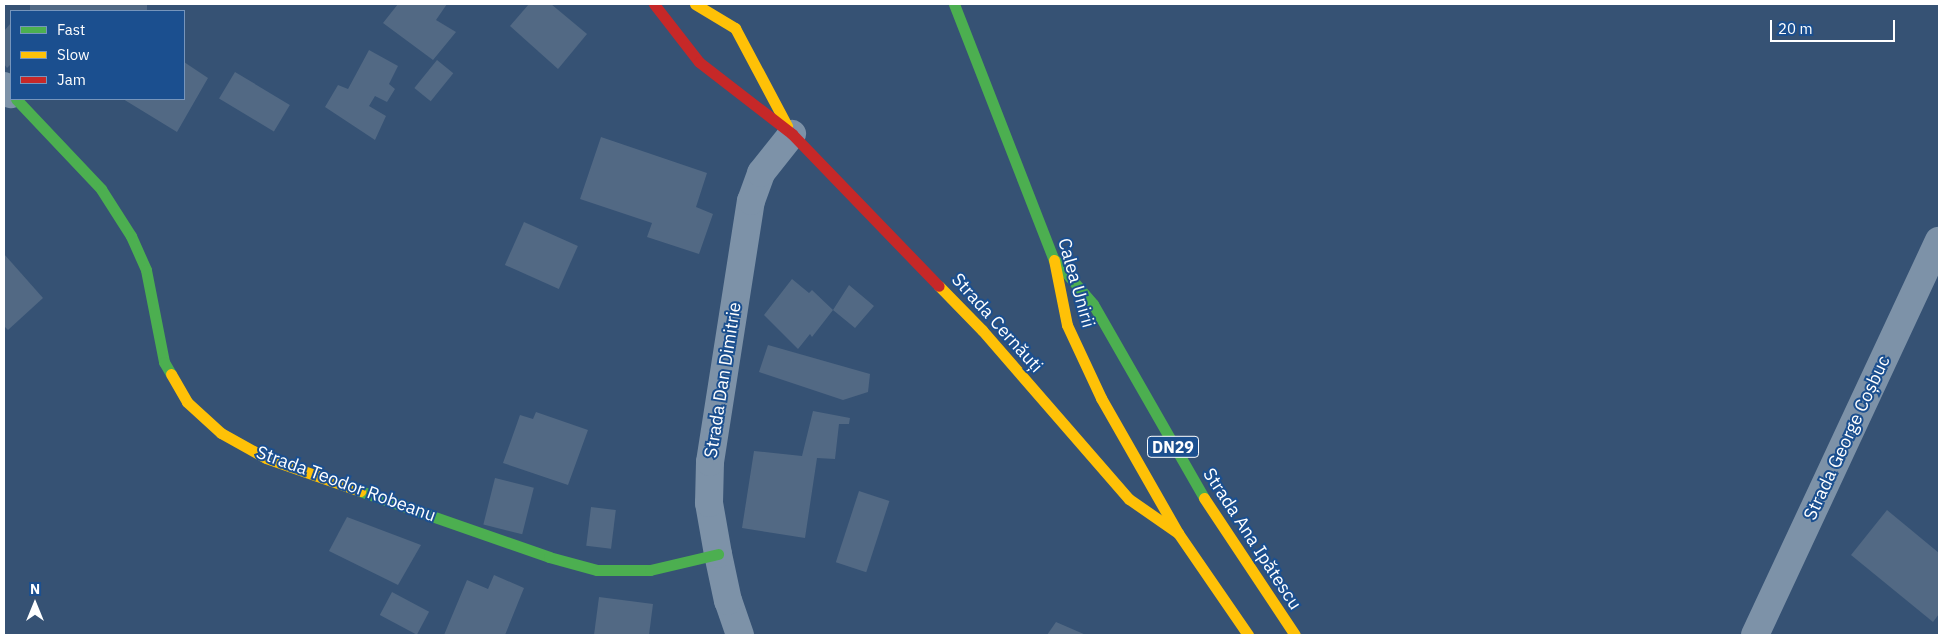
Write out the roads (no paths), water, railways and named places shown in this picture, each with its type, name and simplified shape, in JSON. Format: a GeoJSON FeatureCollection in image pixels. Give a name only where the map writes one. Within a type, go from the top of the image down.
{"type":"FeatureCollection","features":[{"type":"Feature","properties":{"kind":"street","name":"Strada Cernăuți"},"geometry":{"type":"LineString","coordinates":[[654,4],[698,62],[792,134],[982,330],[1129,499],[1178,533]]}},
{"type":"Feature","properties":{"kind":"street","name":"Strada Cernăuți"},"geometry":{"type":"LineString","coordinates":[[696,4],[735,28],[792,134]]}},
{"type":"Feature","properties":{"kind":"street","name":"Calea Unirii"},"geometry":{"type":"LineString","coordinates":[[954,4],[1054,259],[1067,325],[1101,398],[1178,533]]}},
{"type":"Feature","properties":{"kind":"street","name":"Strada Teodor Robeanu"},"geometry":{"type":"LineString","coordinates":[[17,100],[101,189],[131,236],[146,270],[164,362],[187,402],[220,433],[266,458],[549,557],[597,570],[650,570],[718,554]]}},
{"type":"Feature","properties":{"kind":"street","name":"Strada Dan Dimitrie"},"geometry":{"type":"LineString","coordinates":[[740,635],[728,602],[709,503],[710,462],[751,200],[760,174],[792,134]]}},
{"type":"Feature","properties":{"kind":"street","name":"Strada George Coșbuc"},"geometry":{"type":"LineString","coordinates":[[1755,635],[1939,241]]}},
{"type":"Feature","properties":{"kind":"street","name":"Strada Ana Ipătescu"},"geometry":{"type":"LineString","coordinates":[[1054,259],[1092,304],[1190,477],[1295,635]]}},
{"type":"Feature","properties":{"kind":"street","name":"DN29"},"geometry":{"type":"LineString","coordinates":[[1178,533],[1248,635]]}}]}
